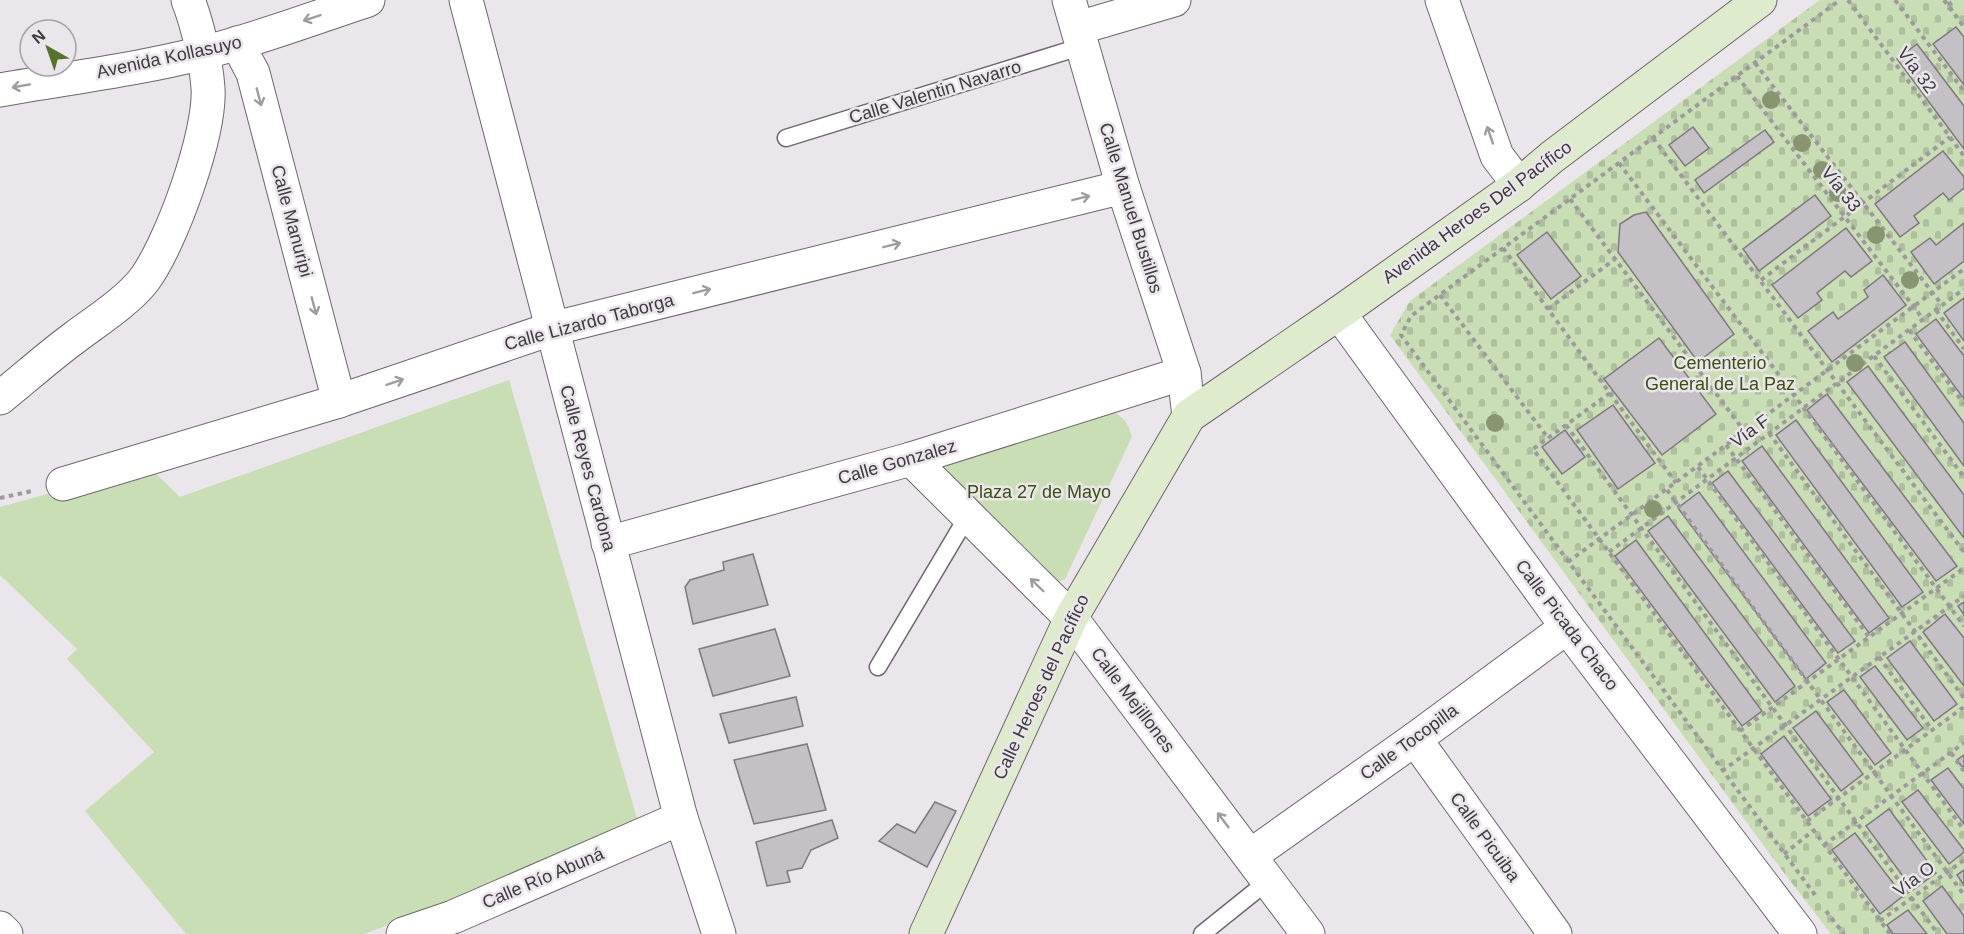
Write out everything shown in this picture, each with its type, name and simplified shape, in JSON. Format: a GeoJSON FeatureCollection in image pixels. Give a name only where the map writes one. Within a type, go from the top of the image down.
{"type":"FeatureCollection","features":[{"type":"Feature","properties":{"kind":"main road","name":"Avenida Heroes Del Pacífico"},"geometry":{"type":"LineString","coordinates":[[1189,416],[1339,313],[1519,184],[1760,0]]}},
{"type":"Feature","properties":{"kind":"main road","name":"Calle Heroes del Pacífico"},"geometry":{"type":"LineString","coordinates":[[926,934],[1071,618],[1189,416]]}},
{"type":"Feature","properties":{"kind":"street"},"geometry":{"type":"LineString","coordinates":[[0,398],[72,339],[111,311],[143,281],[167,241],[207,119],[208,89],[202,53],[188,0]]}},
{"type":"Feature","properties":{"kind":"street","name":"Avenida Kollasuyo"},"geometry":{"type":"LineString","coordinates":[[0,90],[202,53],[368,0]]}},
{"type":"Feature","properties":{"kind":"street","name":"Calle Reyes Cardona"},"geometry":{"type":"LineString","coordinates":[[466,0],[681,818],[719,934]]}},
{"type":"Feature","properties":{"kind":"street","name":"Calle Valentin Navarro"},"geometry":{"type":"LineString","coordinates":[[1077,25],[1174,0]]}},
{"type":"Feature","properties":{"kind":"street"},"geometry":{"type":"LineString","coordinates":[[1442,0],[1497,156],[1519,184]]}},
{"type":"Feature","properties":{"kind":"street","name":"Calle Manuel Bustillos"},"geometry":{"type":"LineString","coordinates":[[1077,25],[1123,188],[1184,373],[1189,416]]}},
{"type":"Feature","properties":{"kind":"street","name":"Calle Manuripi"},"geometry":{"type":"LineString","coordinates":[[237,43],[253,73],[339,401]]}},
{"type":"Feature","properties":{"kind":"street","name":"Calle Lizardo Taborga"},"geometry":{"type":"LineString","coordinates":[[63,484],[339,401],[551,329],[1123,188]]}},
{"type":"Feature","properties":{"kind":"street","name":"Calle Picada Chaco"},"geometry":{"type":"LineString","coordinates":[[1339,313],[1567,627],[1800,934]]}},
{"type":"Feature","properties":{"kind":"street","name":"Calle Gonzalez"},"geometry":{"type":"LineString","coordinates":[[608,543],[911,459],[1184,373]]}},
{"type":"Feature","properties":{"kind":"street","name":"Calle Mejillones"},"geometry":{"type":"LineString","coordinates":[[911,459],[1071,618],[1308,934]]}},
{"type":"Feature","properties":{"kind":"street","name":"Calle Tocopilla"},"geometry":{"type":"LineString","coordinates":[[1259,868],[1415,739],[1567,627]]}},
{"type":"Feature","properties":{"kind":"street","name":"Calle Picuiba"},"geometry":{"type":"LineString","coordinates":[[1415,739],[1555,934]]}},
{"type":"Feature","properties":{"kind":"street","name":"Calle Río Abuná"},"geometry":{"type":"LineString","coordinates":[[403,934],[456,925],[681,818]]}},
{"type":"Feature","properties":{"kind":"street"},"geometry":{"type":"LineString","coordinates":[[0,928],[6,934]]}},
{"type":"Feature","properties":{"kind":"lane","name":"Calle Valentin Navarro"},"geometry":{"type":"LineString","coordinates":[[786,138],[1077,25]]}},
{"type":"Feature","properties":{"kind":"lane"},"geometry":{"type":"LineString","coordinates":[[878,666],[967,517]]}},
{"type":"Feature","properties":{"kind":"lane","name":"Calle Tocopilla"},"geometry":{"type":"LineString","coordinates":[[1202,934],[1259,868]]}},
{"type":"Feature","properties":{"kind":"path"},"geometry":{"type":"LineString","coordinates":[[1817,898],[1401,334],[1411,316],[1840,0]]}},
{"type":"Feature","properties":{"kind":"path","name":"Vía 32"},"geometry":{"type":"LineString","coordinates":[[1848,0],[1964,156]]}},
{"type":"Feature","properties":{"kind":"path"},"geometry":{"type":"LineString","coordinates":[[1895,0],[1964,91]]}},
{"type":"Feature","properties":{"kind":"path"},"geometry":{"type":"LineString","coordinates":[[1944,0],[1964,27]]}},
{"type":"Feature","properties":{"kind":"path"},"geometry":{"type":"LineString","coordinates":[[1948,5],[1955,0]]}},
{"type":"Feature","properties":{"kind":"path","name":"Vía 33"},"geometry":{"type":"LineString","coordinates":[[1755,63],[1942,305]]}},
{"type":"Feature","properties":{"kind":"path","name":"Vía 33"},"geometry":{"type":"LineString","coordinates":[[1737,76],[1923,319]]}},
{"type":"Feature","properties":{"kind":"path"},"geometry":{"type":"LineString","coordinates":[[1761,280],[1950,137]]}},
{"type":"Feature","properties":{"kind":"path"},"geometry":{"type":"LineString","coordinates":[[1653,138],[1964,552]]}},
{"type":"Feature","properties":{"kind":"path"},"geometry":{"type":"LineString","coordinates":[[1619,163],[1964,626]]}},
{"type":"Feature","properties":{"kind":"path"},"geometry":{"type":"LineString","coordinates":[[1570,199],[1745,432]]}},
{"type":"Feature","properties":{"kind":"path"},"geometry":{"type":"LineString","coordinates":[[1503,248],[1676,483]]}},
{"type":"Feature","properties":{"kind":"path"},"geometry":{"type":"LineString","coordinates":[[1548,309],[1615,259]]}},
{"type":"Feature","properties":{"kind":"path"},"geometry":{"type":"LineString","coordinates":[[1568,562],[1964,269]]}},
{"type":"Feature","properties":{"kind":"path","name":"Vía F"},"geometry":{"type":"LineString","coordinates":[[1609,552],[1964,289]]}},
{"type":"Feature","properties":{"kind":"path"},"geometry":{"type":"LineString","coordinates":[[1440,295],[1548,438]]}},
{"type":"Feature","properties":{"kind":"path"},"geometry":{"type":"LineString","coordinates":[[1936,310],[1964,349]]}},
{"type":"Feature","properties":{"kind":"path"},"geometry":{"type":"LineString","coordinates":[[1909,330],[1964,404]]}},
{"type":"Feature","properties":{"kind":"path"},"geometry":{"type":"LineString","coordinates":[[1874,356],[1964,477]]}},
{"type":"Feature","properties":{"kind":"path"},"geometry":{"type":"LineString","coordinates":[[1610,393],[1533,449],[1890,934]]}},
{"type":"Feature","properties":{"kind":"path"},"geometry":{"type":"LineString","coordinates":[[1566,425],[1938,934]]}},
{"type":"Feature","properties":{"kind":"path"},"geometry":{"type":"LineString","coordinates":[[1769,433],[1964,698]]}},
{"type":"Feature","properties":{"kind":"path"},"geometry":{"type":"LineString","coordinates":[[1726,446],[1869,638]]}},
{"type":"Feature","properties":{"kind":"path"},"geometry":{"type":"LineString","coordinates":[[1698,467],[1964,830]]}},
{"type":"Feature","properties":{"kind":"path"},"geometry":{"type":"LineString","coordinates":[[1667,490],[1964,895]]}},
{"type":"Feature","properties":{"kind":"path"},"geometry":{"type":"LineString","coordinates":[[1740,731],[1964,568]]}},
{"type":"Feature","properties":{"kind":"path"},"geometry":{"type":"LineString","coordinates":[[1722,771],[1964,596]]}},
{"type":"Feature","properties":{"kind":"path"},"geometry":{"type":"LineString","coordinates":[[1880,657],[1932,730]]}},
{"type":"Feature","properties":{"kind":"path"},"geometry":{"type":"LineString","coordinates":[[1807,821],[1964,707]]}},
{"type":"Feature","properties":{"kind":"path"},"geometry":{"type":"LineString","coordinates":[[1824,845],[1964,743]]}},
{"type":"Feature","properties":{"kind":"path"},"geometry":{"type":"LineString","coordinates":[[1951,753],[1964,771]]}},
{"type":"Feature","properties":{"kind":"path"},"geometry":{"type":"LineString","coordinates":[[1756,877],[1814,830]]}},
{"type":"Feature","properties":{"kind":"path","name":"Vía O"},"geometry":{"type":"LineString","coordinates":[[1880,921],[1964,860]]}},
{"type":"Feature","properties":{"kind":"path"},"geometry":{"type":"LineString","coordinates":[[1824,908],[1844,934]]}},
{"type":"Feature","properties":{"kind":"green space","name":"Cementerio General de La Paz"},"geometry":{"type":"Polygon","coordinates":[[[1820,0],[1964,0],[1964,934],[1831,934],[1775,861],[1390,335],[1410,301],[1820,0]]]}},
{"type":"Feature","properties":{"kind":"green space"},"geometry":{"type":"Polygon","coordinates":[[[509,380],[641,832],[364,934],[186,934],[85,811],[154,752],[67,659],[77,649],[0,575],[0,507],[148,466],[180,497],[509,380]]]}},
{"type":"Feature","properties":{"kind":"green space","name":"Plaza 27 de Mayo"},"geometry":{"type":"Polygon","coordinates":[[[1109,410],[1124,420],[1132,437],[1065,579],[1050,586],[944,475],[947,464],[1109,410]]]}},
{"type":"Feature","properties":{"kind":"building"},"geometry":{"type":"Polygon","coordinates":[[[1956,27],[1964,37],[1964,85],[1933,44],[1956,27]]]}},
{"type":"Feature","properties":{"kind":"building"},"geometry":{"type":"Polygon","coordinates":[[[1917,44],[1964,106],[1964,149],[1897,59],[1917,44]]]}},
{"type":"Feature","properties":{"kind":"building"},"geometry":{"type":"Polygon","coordinates":[[[1693,127],[1709,148],[1685,166],[1669,145],[1693,127]]]}},
{"type":"Feature","properties":{"kind":"building"},"geometry":{"type":"Polygon","coordinates":[[[1765,130],[1774,142],[1704,193],[1695,180],[1765,130]]]}},
{"type":"Feature","properties":{"kind":"building"},"geometry":{"type":"Polygon","coordinates":[[[1943,151],[1964,177],[1964,188],[1949,200],[1943,193],[1914,216],[1919,223],[1900,237],[1875,204],[1943,151]]]}},
{"type":"Feature","properties":{"kind":"building"},"geometry":{"type":"Polygon","coordinates":[[[1815,195],[1831,216],[1759,271],[1743,249],[1815,195]]]}},
{"type":"Feature","properties":{"kind":"building"},"geometry":{"type":"Polygon","coordinates":[[[1646,212],[1734,334],[1698,362],[1618,252],[1620,224],[1634,215],[1646,212]]]}},
{"type":"Feature","properties":{"kind":"building"},"geometry":{"type":"Polygon","coordinates":[[[1964,223],[1964,261],[1934,284],[1911,252],[1930,238],[1936,245],[1964,223]]]}},
{"type":"Feature","properties":{"kind":"building"},"geometry":{"type":"Polygon","coordinates":[[[1846,228],[1872,261],[1851,277],[1845,271],[1817,293],[1822,300],[1798,318],[1772,285],[1846,228]]]}},
{"type":"Feature","properties":{"kind":"building"},"geometry":{"type":"Polygon","coordinates":[[[1547,232],[1581,276],[1551,299],[1517,255],[1547,232]]]}},
{"type":"Feature","properties":{"kind":"building"},"geometry":{"type":"Polygon","coordinates":[[[1883,275],[1906,305],[1832,362],[1808,331],[1833,312],[1838,319],[1868,297],[1864,290],[1883,275]]]}},
{"type":"Feature","properties":{"kind":"building"},"geometry":{"type":"Polygon","coordinates":[[[1964,298],[1964,341],[1944,313],[1964,298]]]}},
{"type":"Feature","properties":{"kind":"building"},"geometry":{"type":"Polygon","coordinates":[[[1936,319],[1964,356],[1964,399],[1916,334],[1936,319]]]}},
{"type":"Feature","properties":{"kind":"building"},"geometry":{"type":"Polygon","coordinates":[[[1659,338],[1716,414],[1662,455],[1604,379],[1659,338]]]}},
{"type":"Feature","properties":{"kind":"building"},"geometry":{"type":"Polygon","coordinates":[[[1905,342],[1964,423],[1964,466],[1884,357],[1905,342]]]}},
{"type":"Feature","properties":{"kind":"building"},"geometry":{"type":"Polygon","coordinates":[[[1868,366],[1964,495],[1964,538],[1847,382],[1868,366]]]}},
{"type":"Feature","properties":{"kind":"building"},"geometry":{"type":"Polygon","coordinates":[[[1827,394],[1957,566],[1936,581],[1807,410],[1827,394]]]}},
{"type":"Feature","properties":{"kind":"building"},"geometry":{"type":"Polygon","coordinates":[[[1613,405],[1655,463],[1618,489],[1577,430],[1613,405]]]}},
{"type":"Feature","properties":{"kind":"building"},"geometry":{"type":"Polygon","coordinates":[[[1796,420],[1923,592],[1902,607],[1776,435],[1796,420]]]}},
{"type":"Feature","properties":{"kind":"building"},"geometry":{"type":"Polygon","coordinates":[[[1565,430],[1585,457],[1562,474],[1542,447],[1565,430]]]}},
{"type":"Feature","properties":{"kind":"building"},"geometry":{"type":"Polygon","coordinates":[[[1762,446],[1889,618],[1869,633],[1742,461],[1762,446]]]}},
{"type":"Feature","properties":{"kind":"building"},"geometry":{"type":"Polygon","coordinates":[[[1728,471],[1855,641],[1838,653],[1712,483],[1728,471]]]}},
{"type":"Feature","properties":{"kind":"building"},"geometry":{"type":"Polygon","coordinates":[[[1699,492],[1826,663],[1806,679],[1678,508],[1699,492]]]}},
{"type":"Feature","properties":{"kind":"building"},"geometry":{"type":"Polygon","coordinates":[[[1668,516],[1795,686],[1775,702],[1648,531],[1668,516]]]}},
{"type":"Feature","properties":{"kind":"building"},"geometry":{"type":"Polygon","coordinates":[[[1636,540],[1762,711],[1742,726],[1615,556],[1636,540]]]}},
{"type":"Feature","properties":{"kind":"building"},"geometry":{"type":"Polygon","coordinates":[[[753,554],[768,605],[693,624],[685,587],[690,580],[724,570],[723,562],[753,554]]]}},
{"type":"Feature","properties":{"kind":"building"},"geometry":{"type":"Polygon","coordinates":[[[1964,602],[1964,615],[1958,606],[1964,602]]]}},
{"type":"Feature","properties":{"kind":"building"},"geometry":{"type":"Polygon","coordinates":[[[1945,614],[1964,638],[1964,686],[1923,632],[1945,614]]]}},
{"type":"Feature","properties":{"kind":"building"},"geometry":{"type":"Polygon","coordinates":[[[775,629],[790,676],[713,696],[699,649],[775,629]]]}},
{"type":"Feature","properties":{"kind":"building"},"geometry":{"type":"Polygon","coordinates":[[[1910,641],[1957,704],[1934,721],[1887,658],[1910,641]]]}},
{"type":"Feature","properties":{"kind":"building"},"geometry":{"type":"Polygon","coordinates":[[[1875,666],[1923,728],[1907,740],[1860,677],[1875,666]]]}},
{"type":"Feature","properties":{"kind":"building"},"geometry":{"type":"Polygon","coordinates":[[[1844,690],[1891,753],[1875,765],[1827,702],[1844,690]]]}},
{"type":"Feature","properties":{"kind":"building"},"geometry":{"type":"Polygon","coordinates":[[[796,697],[803,726],[729,743],[720,714],[796,697]]]}},
{"type":"Feature","properties":{"kind":"building"},"geometry":{"type":"Polygon","coordinates":[[[1816,711],[1863,774],[1841,791],[1793,728],[1816,711]]]}},
{"type":"Feature","properties":{"kind":"building"},"geometry":{"type":"Polygon","coordinates":[[[1784,736],[1831,799],[1808,816],[1761,754],[1784,736]]]}},
{"type":"Feature","properties":{"kind":"building"},"geometry":{"type":"Polygon","coordinates":[[[807,744],[826,810],[754,824],[734,760],[807,744]]]}},
{"type":"Feature","properties":{"kind":"building"},"geometry":{"type":"Polygon","coordinates":[[[1964,755],[1964,769],[1957,760],[1964,755]]]}},
{"type":"Feature","properties":{"kind":"building"},"geometry":{"type":"Polygon","coordinates":[[[1948,768],[1964,789],[1964,824],[1931,780],[1948,768]]]}},
{"type":"Feature","properties":{"kind":"building"},"geometry":{"type":"Polygon","coordinates":[[[1918,790],[1964,850],[1949,864],[1902,802],[1918,790]]]}},
{"type":"Feature","properties":{"kind":"building"},"geometry":{"type":"Polygon","coordinates":[[[935,802],[956,811],[927,867],[879,841],[897,824],[915,833],[935,802]]]}},
{"type":"Feature","properties":{"kind":"building"},"geometry":{"type":"Polygon","coordinates":[[[1889,809],[1936,873],[1913,890],[1866,826],[1889,809]]]}},
{"type":"Feature","properties":{"kind":"building"},"geometry":{"type":"Polygon","coordinates":[[[832,820],[838,838],[811,850],[802,868],[787,871],[790,882],[767,886],[756,842],[832,820]]]}},
{"type":"Feature","properties":{"kind":"building"},"geometry":{"type":"Polygon","coordinates":[[[1855,833],[1903,896],[1880,914],[1832,850],[1855,833]]]}},
{"type":"Feature","properties":{"kind":"building"},"geometry":{"type":"Polygon","coordinates":[[[1964,870],[1964,885],[1957,875],[1964,870]]]}},
{"type":"Feature","properties":{"kind":"building"},"geometry":{"type":"Polygon","coordinates":[[[1942,886],[1964,916],[1964,934],[1947,934],[1923,901],[1942,886]]]}},
{"type":"Feature","properties":{"kind":"building"},"geometry":{"type":"Polygon","coordinates":[[[1908,910],[1927,934],[1893,934],[1887,925],[1908,910]]]}}]}
